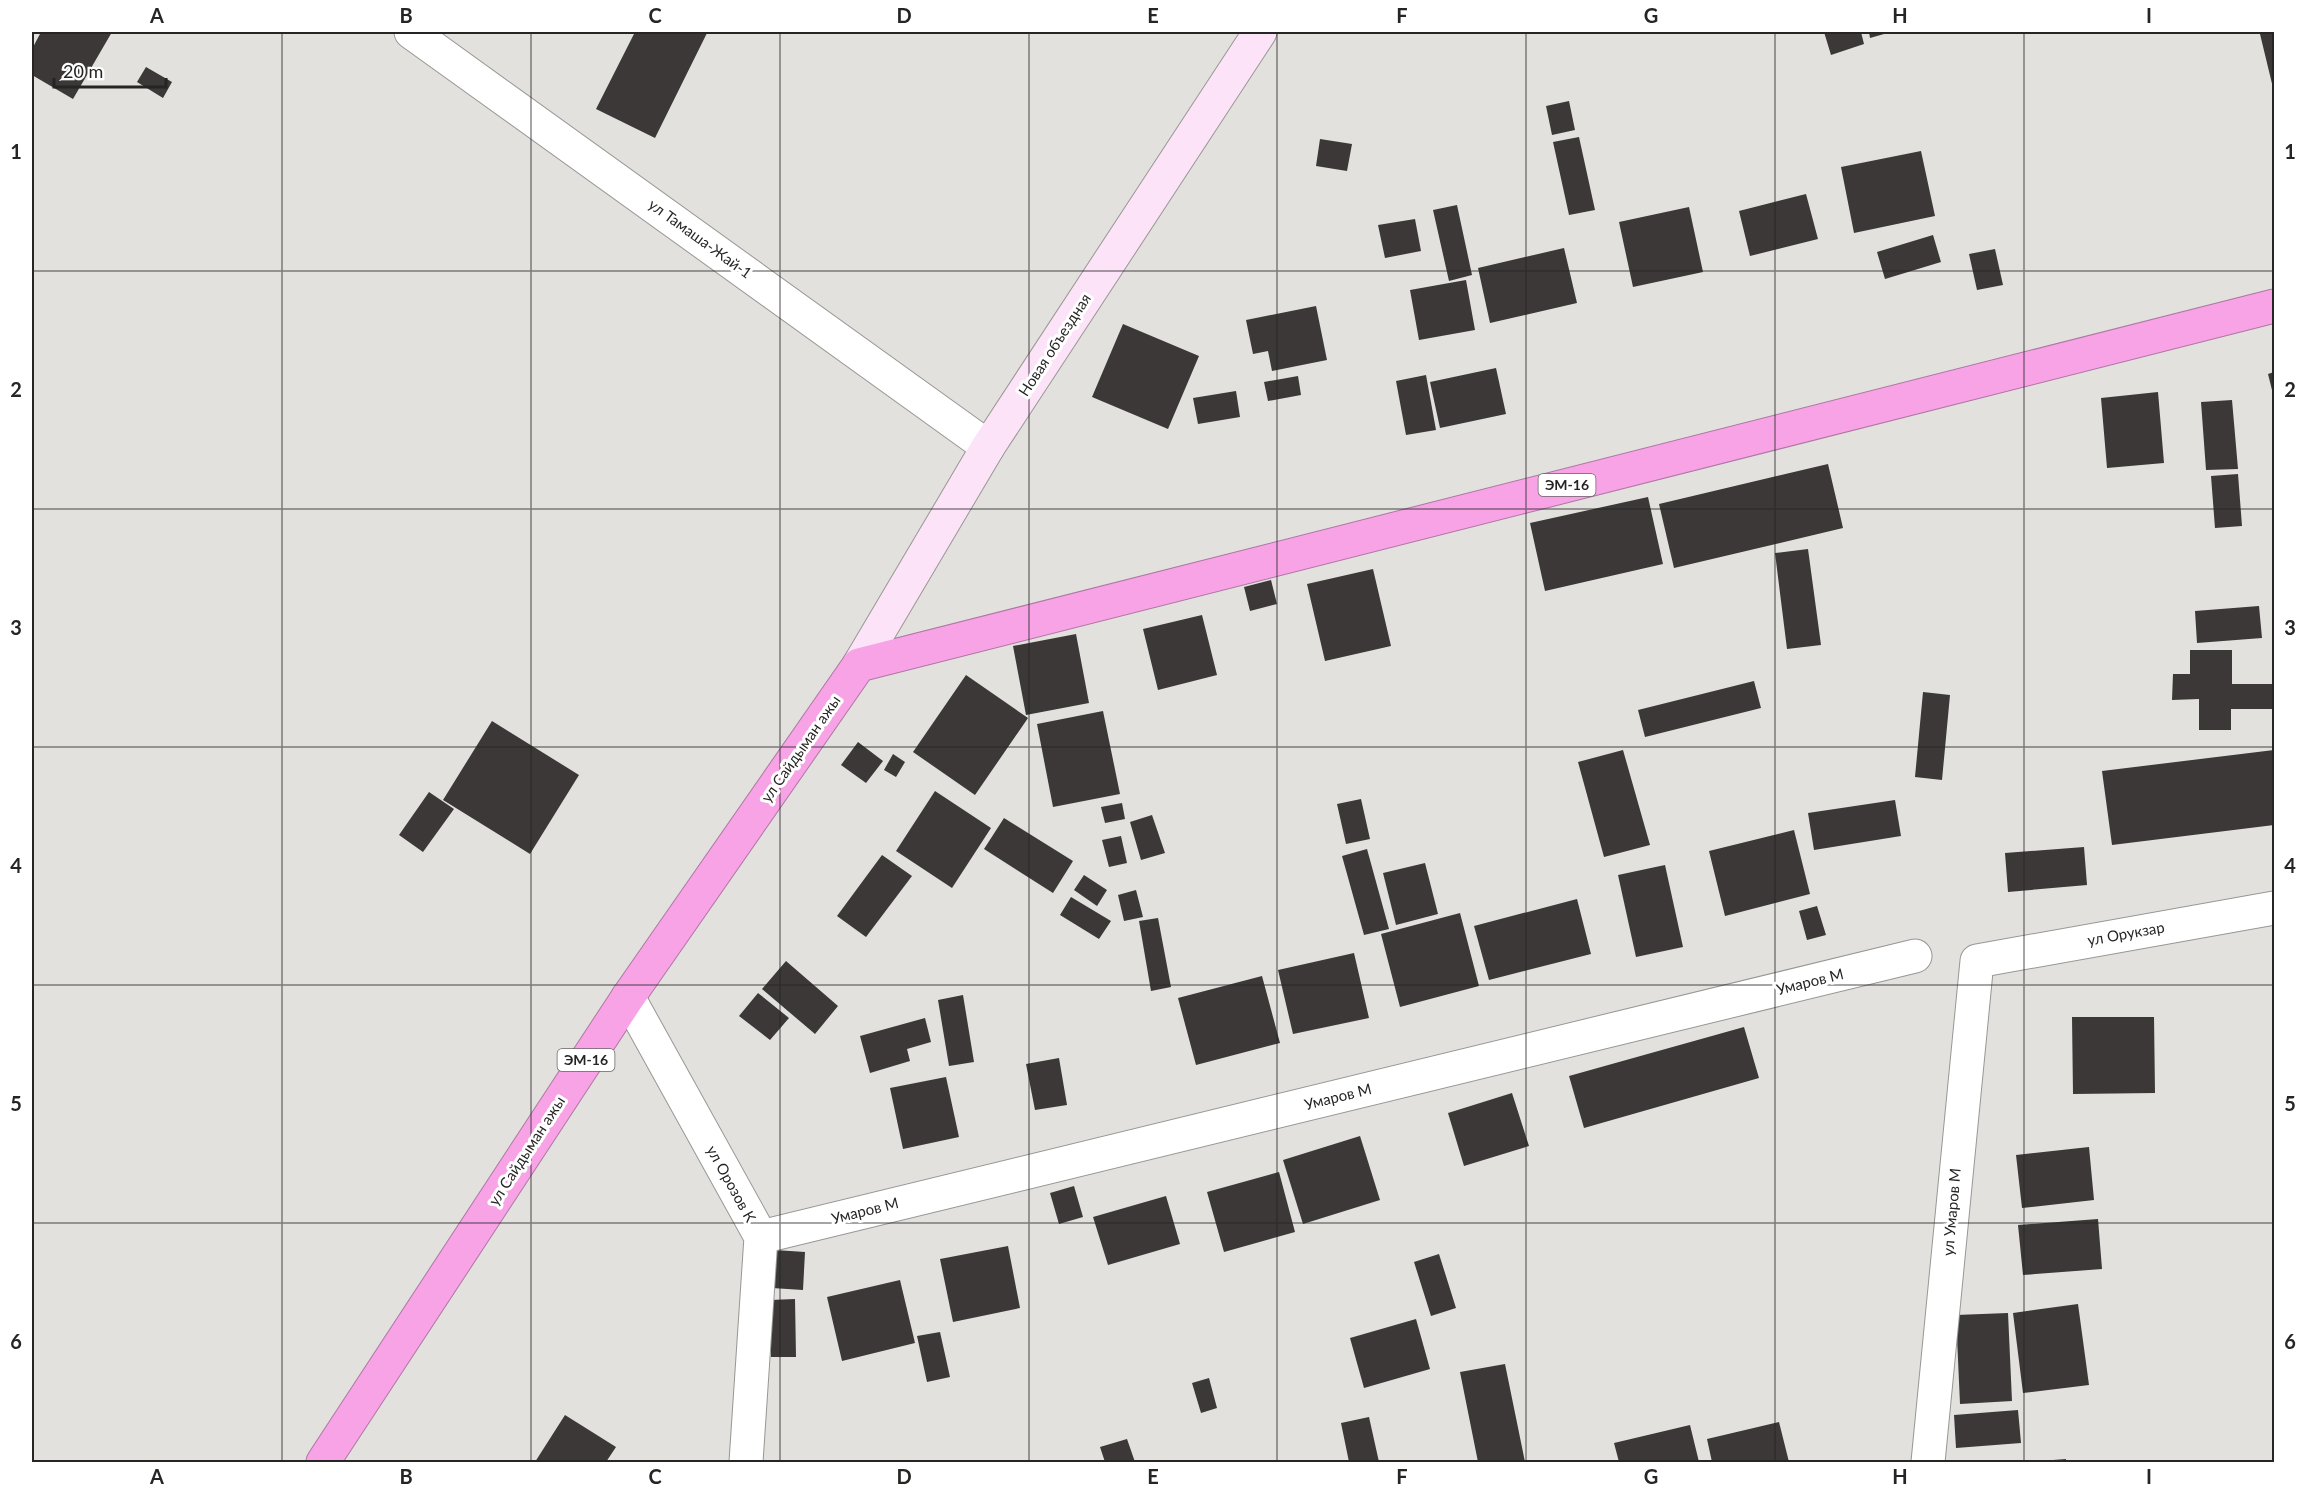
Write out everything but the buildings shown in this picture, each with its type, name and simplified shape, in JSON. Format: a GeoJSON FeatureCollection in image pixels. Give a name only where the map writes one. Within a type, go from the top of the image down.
{"type":"FeatureCollection","features":[{"type":"Feature","properties":{"kind":"highway","name":"ЭМ-16"},"geometry":{"type":"LineString","coordinates":[[860,665],[2274,306]]}},
{"type":"Feature","properties":{"kind":"highway","name":"ул Сайдыман ажы"},"geometry":{"type":"LineString","coordinates":[[323,1462],[628,997],[860,665]]}},
{"type":"Feature","properties":{"kind":"main road","name":"Новая объездная"},"geometry":{"type":"LineString","coordinates":[[860,665],[988,447],[1260,32]]}},
{"type":"Feature","properties":{"kind":"street","name":"ул Тамаша-Жай-1"},"geometry":{"type":"LineString","coordinates":[[411,32],[988,447]]}},
{"type":"Feature","properties":{"kind":"street","name":"ул Орукзар"},"geometry":{"type":"LineString","coordinates":[[1977,961],[2274,908]]}},
{"type":"Feature","properties":{"kind":"street","name":"Умаров М"},"geometry":{"type":"LineString","coordinates":[[761,1237],[1915,956]]}},
{"type":"Feature","properties":{"kind":"street","name":"ул Умаров М"},"geometry":{"type":"LineString","coordinates":[[1928,1462],[1977,961]]}},
{"type":"Feature","properties":{"kind":"street","name":"ул Орозов К"},"geometry":{"type":"LineString","coordinates":[[628,997],[761,1237],[746,1462]]}}]}
